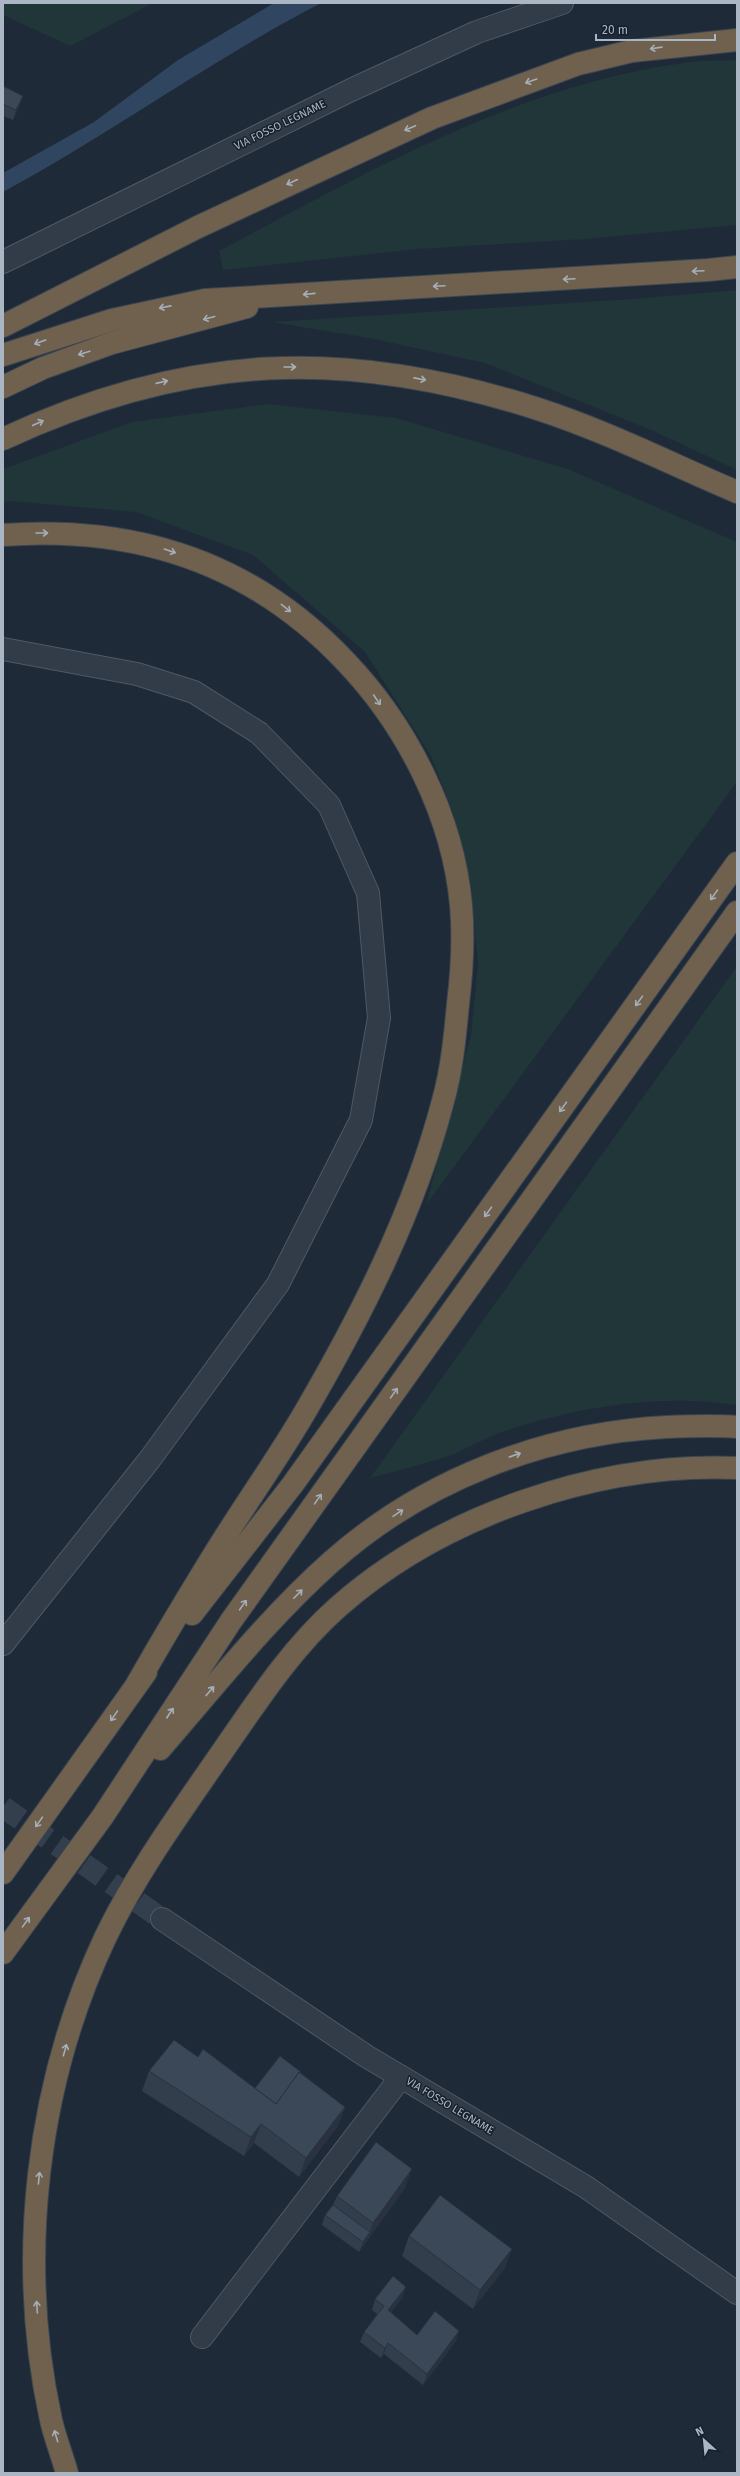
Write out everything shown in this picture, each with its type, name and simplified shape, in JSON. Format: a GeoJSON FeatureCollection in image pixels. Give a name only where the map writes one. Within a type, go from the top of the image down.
{"type":"FeatureCollection","features":[{"type":"Feature","properties":{"kind":"highway"},"geometry":{"type":"LineString","coordinates":[[3,326],[198,227],[432,118],[578,64],[632,51],[737,40]]}},
{"type":"Feature","properties":{"kind":"highway"},"geometry":{"type":"LineString","coordinates":[[3,355],[55,337],[160,308],[205,300],[287,297],[339,291],[708,270],[737,266]]}},
{"type":"Feature","properties":{"kind":"highway"},"geometry":{"type":"LineString","coordinates":[[3,387],[44,368],[112,343],[287,297]]}},
{"type":"Feature","properties":{"kind":"highway"},"geometry":{"type":"LineString","coordinates":[[3,439],[52,417],[127,391],[186,377],[236,369],[272,367],[368,370],[454,385],[538,410],[581,425],[737,492]]}},
{"type":"Feature","properties":{"kind":"highway"},"geometry":{"type":"LineString","coordinates":[[3,535],[76,533],[123,540],[166,549],[242,579],[275,600],[308,626],[364,681],[412,753],[428,785],[445,829],[456,869],[461,904],[460,985],[453,1054],[444,1099],[408,1209],[380,1273],[304,1414],[207,1566],[137,1684]]}},
{"type":"Feature","properties":{"kind":"highway"},"geometry":{"type":"LineString","coordinates":[[3,1874],[137,1684],[298,1478],[737,863]]}},
{"type":"Feature","properties":{"kind":"highway"},"geometry":{"type":"LineString","coordinates":[[3,1953],[103,1816],[231,1621],[737,912]]}},
{"type":"Feature","properties":{"kind":"highway"},"geometry":{"type":"LineString","coordinates":[[103,1816],[239,1658],[295,1597],[332,1561],[412,1504],[499,1461],[569,1440],[616,1431],[654,1428],[737,1427]]}},
{"type":"Feature","properties":{"kind":"highway"},"geometry":{"type":"LineString","coordinates":[[67,2473],[52,2422],[39,2342],[35,2273],[36,2215],[45,2133],[59,2071],[79,2001],[106,1936],[138,1878],[179,1814],[246,1716],[316,1629],[339,1607],[406,1558],[472,1523],[562,1488],[654,1469],[737,1468]]}},
{"type":"Feature","properties":{"kind":"street","name":"VIA FOSSO LEGNAME"},"geometry":{"type":"LineString","coordinates":[[3,262],[365,84],[477,32],[562,3]]}},
{"type":"Feature","properties":{"kind":"street"},"geometry":{"type":"LineString","coordinates":[[3,649],[137,674],[194,692],[259,733],[329,805],[368,893],[379,1018],[361,1120],[278,1284],[150,1459],[3,1644]]}},
{"type":"Feature","properties":{"kind":"street","name":"VIA FOSSO LEGNAME"},"geometry":{"type":"LineString","coordinates":[[162,1919],[400,2077],[586,2187],[737,2293]]}},
{"type":"Feature","properties":{"kind":"street"},"geometry":{"type":"LineString","coordinates":[[202,2337],[400,2077]]}},
{"type":"Feature","properties":{"kind":"green space"},"geometry":{"type":"Polygon","coordinates":[[[3,3],[153,3],[70,46],[3,15],[3,3]]]}},
{"type":"Feature","properties":{"kind":"green space"},"geometry":{"type":"Polygon","coordinates":[[[737,60],[737,225],[585,239],[418,249],[223,270],[219,251],[386,163],[443,136],[501,112],[561,91],[621,74],[689,62],[737,60]]]}},
{"type":"Feature","properties":{"kind":"green space"},"geometry":{"type":"Polygon","coordinates":[[[737,290],[737,470],[651,430],[485,363],[369,338],[272,322],[633,299],[737,290]]]}},
{"type":"Feature","properties":{"kind":"green space"},"geometry":{"type":"Polygon","coordinates":[[[268,404],[396,418],[568,469],[737,542],[737,782],[426,1205],[471,1035],[478,965],[471,884],[454,816],[431,756],[365,652],[253,555],[136,512],[11,501],[3,502],[3,469],[132,422],[268,404]]]}},
{"type":"Feature","properties":{"kind":"green space"},"geometry":{"type":"Polygon","coordinates":[[[737,966],[737,1405],[678,1401],[648,1402],[588,1409],[530,1423],[489,1437],[449,1456],[370,1478],[737,966]]]}},
{"type":"Feature","properties":{"kind":"water"},"geometry":{"type":"Polygon","coordinates":[[[274,3],[321,3],[240,48],[83,146],[3,192],[3,173],[94,122],[178,60],[274,3]]]}},
{"type":"Feature","properties":{"kind":"building"},"geometry":{"type":"Polygon","coordinates":[[[3,86],[23,96],[16,110],[3,104],[3,86]]]}},
{"type":"Feature","properties":{"kind":"building"},"geometry":{"type":"Polygon","coordinates":[[[174,2040],[198,2057],[203,2049],[276,2104],[299,2072],[345,2107],[306,2158],[261,2124],[251,2137],[149,2071],[174,2040]]]}},
{"type":"Feature","properties":{"kind":"building"},"geometry":{"type":"Polygon","coordinates":[[[280,2056],[301,2073],[299,2072],[276,2104],[255,2088],[280,2056]]]}},
{"type":"Feature","properties":{"kind":"building"},"geometry":{"type":"Polygon","coordinates":[[[376,2142],[412,2169],[373,2223],[337,2196],[376,2142]]]}},
{"type":"Feature","properties":{"kind":"building"},"geometry":{"type":"Polygon","coordinates":[[[440,2195],[512,2249],[480,2290],[409,2236],[440,2195]]]}},
{"type":"Feature","properties":{"kind":"building"},"geometry":{"type":"Polygon","coordinates":[[[333,2205],[370,2232],[363,2242],[325,2215],[333,2205]]]}},
{"type":"Feature","properties":{"kind":"building"},"geometry":{"type":"Polygon","coordinates":[[[393,2276],[406,2287],[388,2310],[417,2335],[435,2311],[459,2331],[427,2374],[388,2343],[385,2348],[364,2332],[384,2306],[375,2299],[393,2276]]]}},
{"type":"Feature","properties":{"kind":"tunnel"},"geometry":{"type":"LineString","coordinates":[[3,1807],[162,1919]]}}]}
